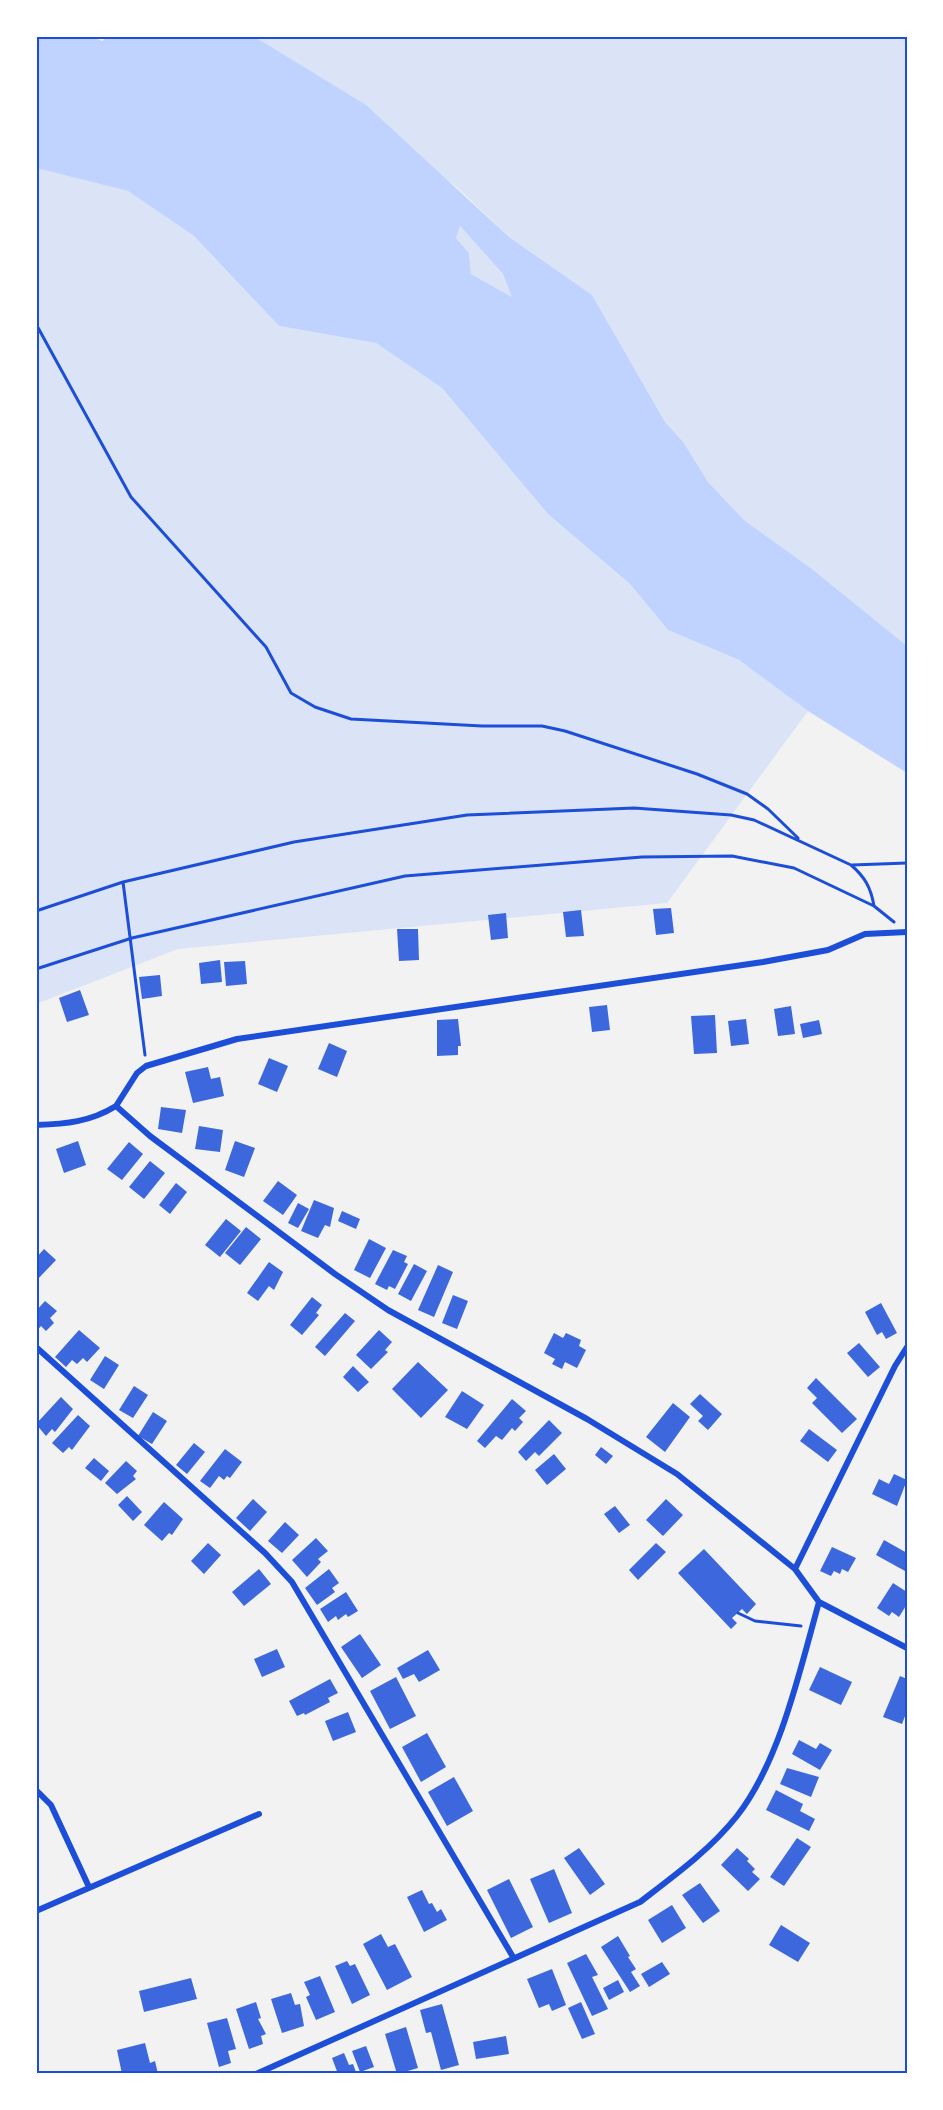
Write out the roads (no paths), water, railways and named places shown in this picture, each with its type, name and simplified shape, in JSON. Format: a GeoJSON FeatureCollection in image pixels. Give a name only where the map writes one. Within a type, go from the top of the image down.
{"type":"FeatureCollection","features":[{"type":"Feature","properties":{"kind":"street"},"geometry":{"type":"LineString","coordinates":[[36,1125],[73,1124],[101,1115],[116,1106],[137,1073],[146,1066],[237,1039],[763,962],[828,950],[865,934],[907,932]]}},
{"type":"Feature","properties":{"kind":"street"},"geometry":{"type":"LineString","coordinates":[[116,1106],[150,1136],[334,1274],[388,1310],[587,1419],[677,1474],[795,1569],[819,1602],[907,1648]]}},
{"type":"Feature","properties":{"kind":"street"},"geometry":{"type":"LineString","coordinates":[[36,1347],[265,1554],[292,1582],[513,1957]]}},
{"type":"Feature","properties":{"kind":"street"},"geometry":{"type":"LineString","coordinates":[[795,1569],[895,1366],[907,1347]]}},
{"type":"Feature","properties":{"kind":"street"},"geometry":{"type":"LineString","coordinates":[[256,2074],[640,1902],[690,1864],[736,1817],[759,1782],[790,1702],[819,1602]]}},
{"type":"Feature","properties":{"kind":"street"},"geometry":{"type":"LineString","coordinates":[[36,1790],[51,1805],[89,1887]]}},
{"type":"Feature","properties":{"kind":"street"},"geometry":{"type":"LineString","coordinates":[[36,1911],[259,1814]]}},
{"type":"Feature","properties":{"kind":"water"},"geometry":{"type":"Polygon","coordinates":[[[36,36],[90,36],[102,41],[109,36],[253,36],[366,105],[509,237],[592,295],[665,422],[684,443],[708,482],[744,520],[812,569],[907,646],[907,773],[808,711],[739,660],[668,630],[630,584],[548,514],[442,388],[376,343],[279,326],[194,236],[128,191],[36,168],[36,36]],[[460,226],[456,238],[469,253],[471,274],[512,297],[503,274],[460,226]]]}}]}
